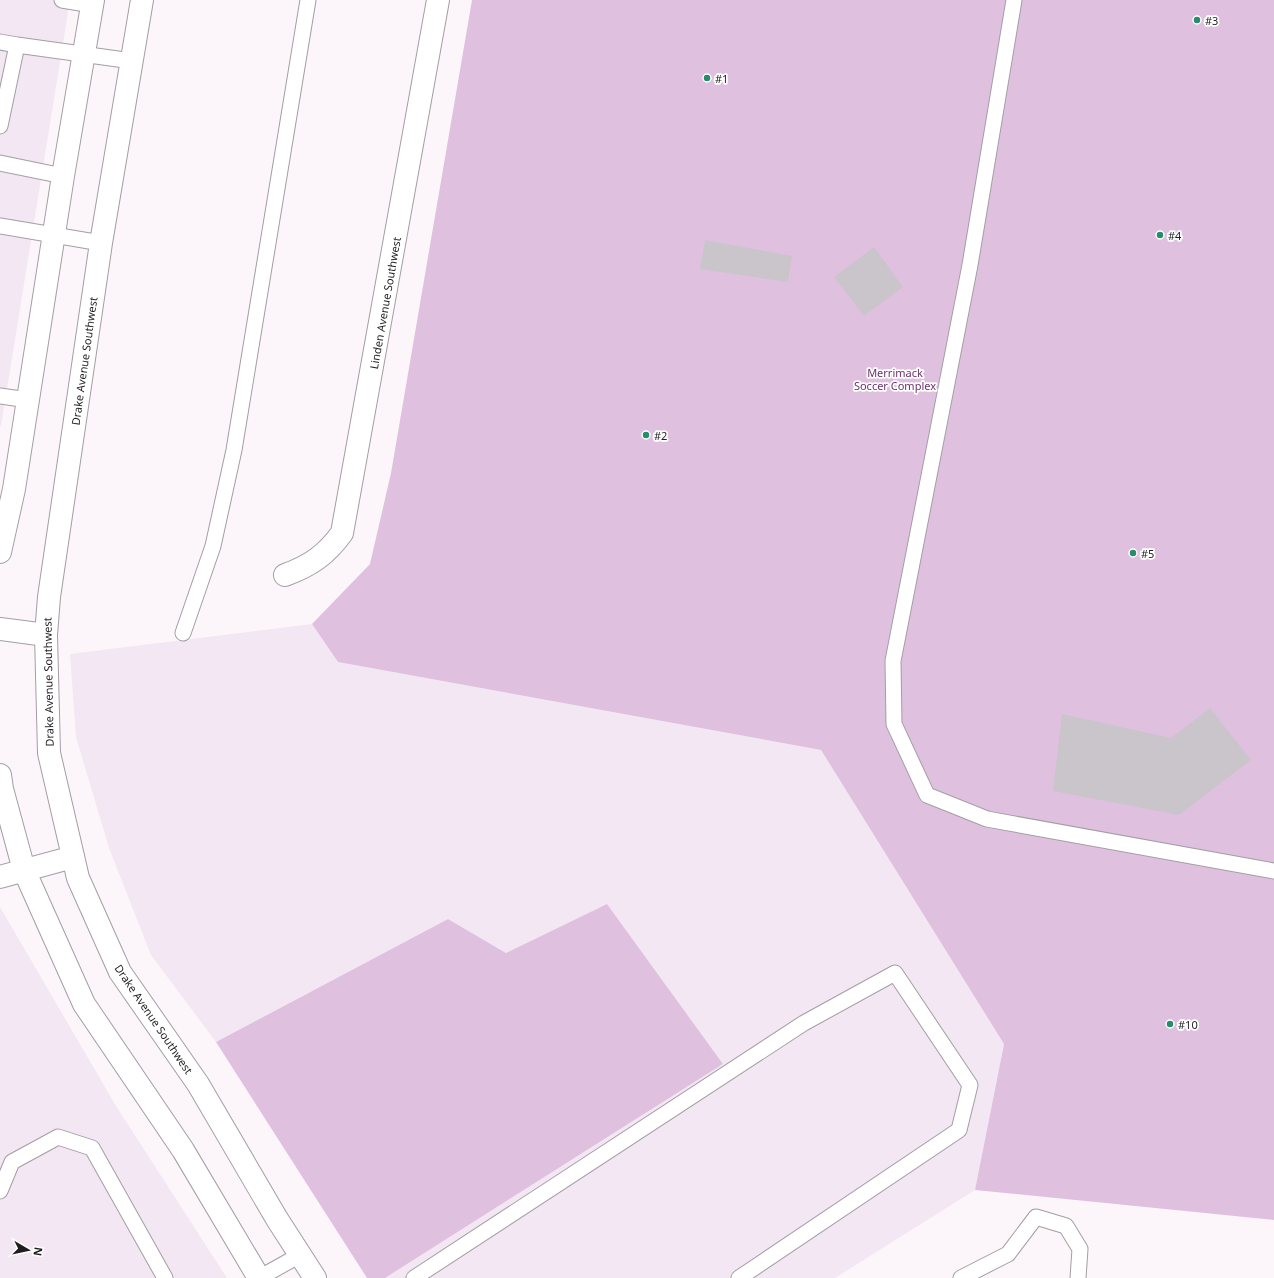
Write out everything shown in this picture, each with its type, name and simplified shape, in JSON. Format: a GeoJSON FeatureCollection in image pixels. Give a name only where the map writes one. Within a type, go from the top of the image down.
{"type":"FeatureCollection","features":[{"type":"Feature","properties":{"kind":"street","name":"Drake Avenue Southwest"},"geometry":{"type":"LineString","coordinates":[[142,0],[101,242],[49,597],[46,635],[49,753],[78,878],[120,972],[198,1084],[277,1219],[315,1278]]}},
{"type":"Feature","properties":{"kind":"street","name":"Linden Avenue Southwest"},"geometry":{"type":"LineString","coordinates":[[285,575],[304,568],[330,549],[342,533],[438,0]]}},
{"type":"Feature","properties":{"kind":"street"},"geometry":{"type":"LineString","coordinates":[[0,552],[14,489],[63,176],[92,3]]}},
{"type":"Feature","properties":{"kind":"street"},"geometry":{"type":"LineString","coordinates":[[0,629],[46,635]]}},
{"type":"Feature","properties":{"kind":"street"},"geometry":{"type":"LineString","coordinates":[[0,775],[2,789],[24,870],[84,1004],[183,1150],[259,1278]]}},
{"type":"Feature","properties":{"kind":"street"},"geometry":{"type":"LineString","coordinates":[[0,877],[73,857]]}},
{"type":"Feature","properties":{"kind":"lane"},"geometry":{"type":"LineString","coordinates":[[62,0],[92,3]]}},
{"type":"Feature","properties":{"kind":"lane"},"geometry":{"type":"LineString","coordinates":[[183,633],[212,546],[234,450],[308,0]]}},
{"type":"Feature","properties":{"kind":"lane"},"geometry":{"type":"LineString","coordinates":[[1014,0],[970,265],[893,661],[894,724],[927,794],[988,819],[1274,871]]}},
{"type":"Feature","properties":{"kind":"lane"},"geometry":{"type":"LineString","coordinates":[[0,42],[132,61]]}},
{"type":"Feature","properties":{"kind":"lane"},"geometry":{"type":"LineString","coordinates":[[0,126],[17,45]]}},
{"type":"Feature","properties":{"kind":"lane"},"geometry":{"type":"LineString","coordinates":[[0,163],[63,176]]}},
{"type":"Feature","properties":{"kind":"lane"},"geometry":{"type":"LineString","coordinates":[[0,229],[101,242]]}},
{"type":"Feature","properties":{"kind":"lane"},"geometry":{"type":"LineString","coordinates":[[0,396],[28,400]]}},
{"type":"Feature","properties":{"kind":"lane"},"geometry":{"type":"LineString","coordinates":[[414,1278],[804,1023],[894,973],[970,1085],[959,1130],[739,1278]]}},
{"type":"Feature","properties":{"kind":"lane"},"geometry":{"type":"LineString","coordinates":[[0,1190],[12,1162],[58,1137],[92,1148],[165,1278]]}},
{"type":"Feature","properties":{"kind":"lane"},"geometry":{"type":"LineString","coordinates":[[961,1278],[1008,1254],[1036,1217],[1066,1226],[1080,1249],[1078,1278]]}},
{"type":"Feature","properties":{"kind":"lane"},"geometry":{"type":"LineString","coordinates":[[259,1278],[300,1254]]}},
{"type":"Feature","properties":{"kind":"shaded area"},"geometry":{"type":"Polygon","coordinates":[[[0,0],[70,0],[1,426],[0,426],[0,0]]]}},
{"type":"Feature","properties":{"kind":"shaded area"},"geometry":{"type":"Polygon","coordinates":[[[312,624],[338,662],[821,750],[1004,1044],[975,1190],[835,1278],[385,1278],[723,1064],[607,904],[506,953],[448,919],[216,1042],[151,955],[109,848],[76,737],[70,654],[312,624]]]}},
{"type":"Feature","properties":{"kind":"shaded area"},"geometry":{"type":"Polygon","coordinates":[[[0,907],[116,1106],[227,1278],[0,1278],[0,907]]]}},
{"type":"Feature","properties":{"kind":"green space","name":"Merrimack Soccer Complex"},"geometry":{"type":"Polygon","coordinates":[[[472,0],[1274,0],[1274,1220],[975,1190],[1004,1044],[821,750],[338,662],[312,624],[370,564],[391,473],[472,0]]]}},
{"type":"Feature","properties":{"kind":"green space"},"geometry":{"type":"Polygon","coordinates":[[[607,904],[723,1064],[385,1278],[367,1278],[216,1042],[448,919],[506,953],[607,904]]]}},
{"type":"Feature","properties":{"kind":"building"},"geometry":{"type":"Polygon","coordinates":[[[705,240],[792,256],[788,282],[700,269],[705,240]]]}},
{"type":"Feature","properties":{"kind":"building"},"geometry":{"type":"Polygon","coordinates":[[[874,247],[903,287],[864,316],[834,277],[874,247]]]}},
{"type":"Feature","properties":{"kind":"building"},"geometry":{"type":"Polygon","coordinates":[[[1210,708],[1251,760],[1179,815],[1053,791],[1062,714],[1171,738],[1210,708]]]}},
{"type":"Feature","properties":{"kind":"place","name":"#3"},"geometry":{"type":"Point","coordinates":[1197,20]}},
{"type":"Feature","properties":{"kind":"place","name":"#1"},"geometry":{"type":"Point","coordinates":[707,78]}},
{"type":"Feature","properties":{"kind":"place","name":"#4"},"geometry":{"type":"Point","coordinates":[1160,235]}},
{"type":"Feature","properties":{"kind":"place","name":"#2"},"geometry":{"type":"Point","coordinates":[646,435]}},
{"type":"Feature","properties":{"kind":"place","name":"#5"},"geometry":{"type":"Point","coordinates":[1133,553]}},
{"type":"Feature","properties":{"kind":"place","name":"#10"},"geometry":{"type":"Point","coordinates":[1170,1024]}}]}
